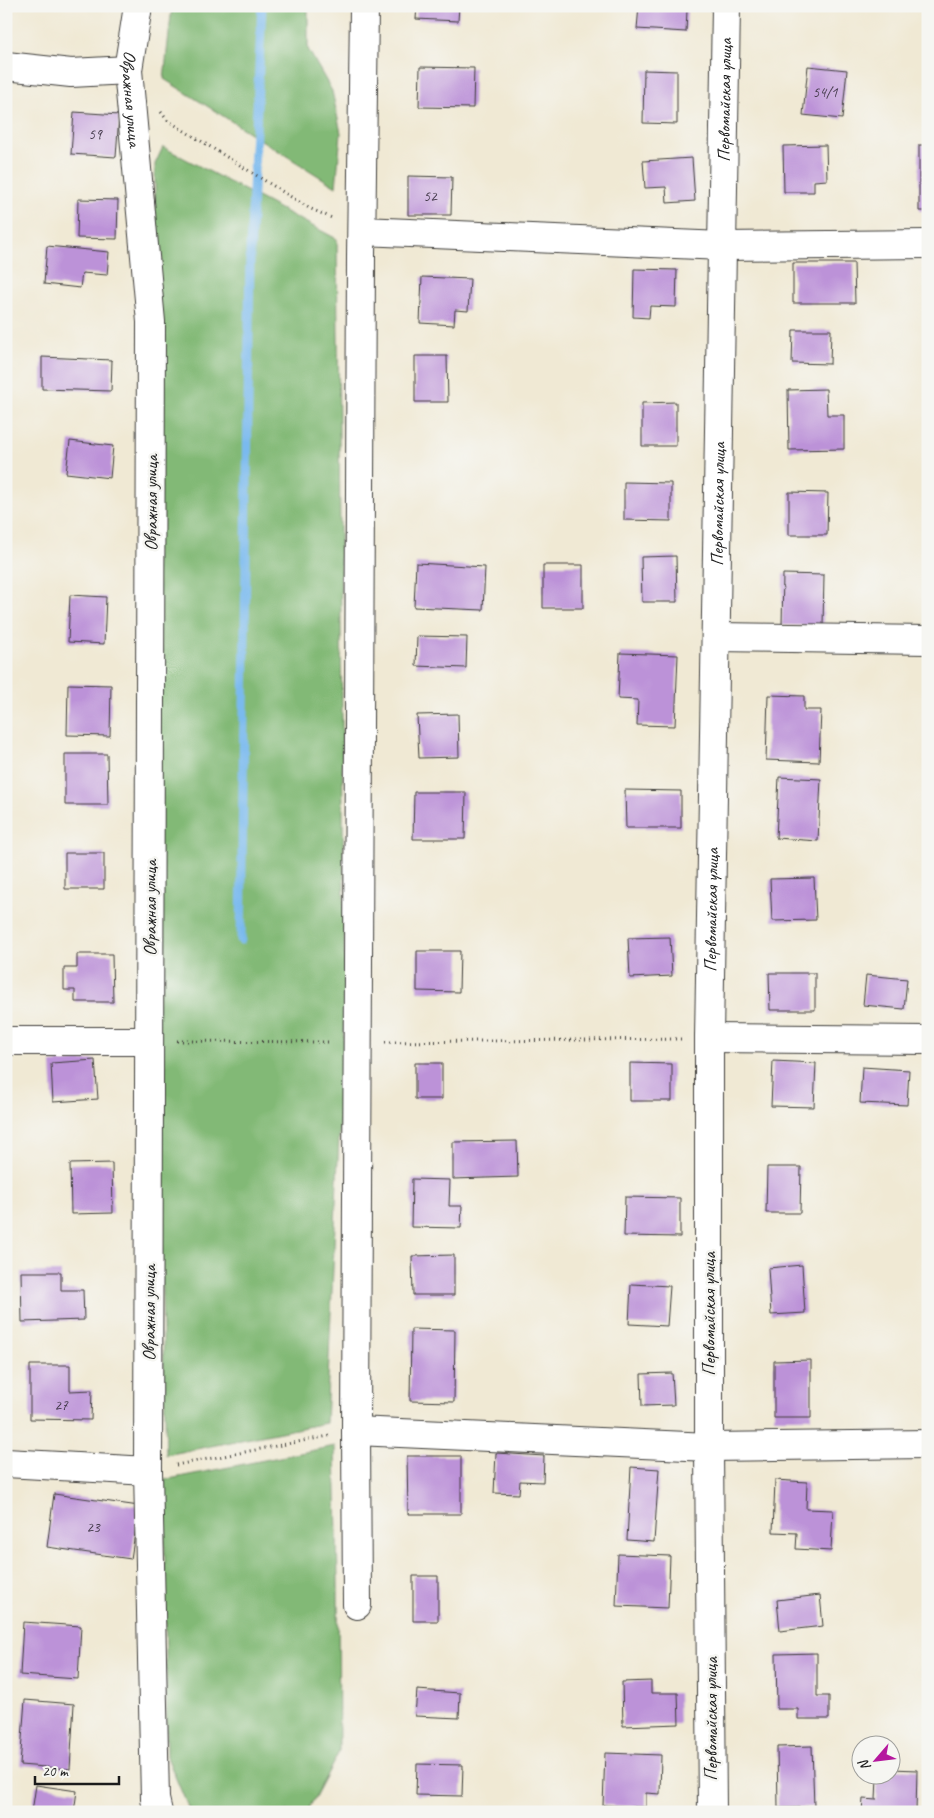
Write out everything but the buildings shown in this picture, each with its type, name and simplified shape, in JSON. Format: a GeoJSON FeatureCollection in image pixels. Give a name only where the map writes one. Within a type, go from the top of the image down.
{"type":"FeatureCollection","features":[{"type":"Feature","properties":{"kind":"street","name":"Овражная улица"},"geometry":{"type":"LineString","coordinates":[[138,6],[128,70],[151,322],[148,1471],[155,1799],[158,1812]]}},
{"type":"Feature","properties":{"kind":"street"},"geometry":{"type":"LineString","coordinates":[[357,1605],[356,1431],[364,6]]}},
{"type":"Feature","properties":{"kind":"street","name":"Первомайская улица"},"geometry":{"type":"LineString","coordinates":[[712,1812],[709,1447],[709,1038],[726,6]]}},
{"type":"Feature","properties":{"kind":"street"},"geometry":{"type":"LineString","coordinates":[[6,66],[71,74],[128,70]]}},
{"type":"Feature","properties":{"kind":"street"},"geometry":{"type":"LineString","coordinates":[[362,231],[723,246],[928,244]]}},
{"type":"Feature","properties":{"kind":"street"},"geometry":{"type":"LineString","coordinates":[[716,637],[928,640]]}},
{"type":"Feature","properties":{"kind":"street"},"geometry":{"type":"LineString","coordinates":[[709,1038],[928,1040]]}},
{"type":"Feature","properties":{"kind":"street"},"geometry":{"type":"LineString","coordinates":[[6,1041],[149,1041]]}},
{"type":"Feature","properties":{"kind":"street"},"geometry":{"type":"LineString","coordinates":[[356,1431],[709,1447],[928,1444]]}},
{"type":"Feature","properties":{"kind":"street"},"geometry":{"type":"LineString","coordinates":[[6,1463],[148,1471]]}},
{"type":"Feature","properties":{"kind":"path"},"geometry":{"type":"LineString","coordinates":[[156,106],[167,120],[309,208],[362,231]]}},
{"type":"Feature","properties":{"kind":"path"},"geometry":{"type":"LineString","coordinates":[[149,1041],[358,1043],[709,1038]]}},
{"type":"Feature","properties":{"kind":"path"},"geometry":{"type":"LineString","coordinates":[[148,1471],[356,1431]]}},
{"type":"Feature","properties":{"kind":"green space"},"geometry":{"type":"Polygon","coordinates":[[[172,6],[308,6],[308,49],[332,91],[341,133],[336,187],[164,79],[172,6]]]}},
{"type":"Feature","properties":{"kind":"green space"},"geometry":{"type":"Polygon","coordinates":[[[163,147],[337,239],[345,1005],[326,1423],[166,1455],[156,1056],[155,164],[163,147]]]}},
{"type":"Feature","properties":{"kind":"green space"},"geometry":{"type":"Polygon","coordinates":[[[335,1446],[339,1752],[307,1812],[190,1812],[167,1757],[164,1480],[335,1446]]]}},
{"type":"Feature","properties":{"kind":"waterway"},"geometry":{"type":"LineString","coordinates":[[241,940],[250,252],[262,6]]}}]}
